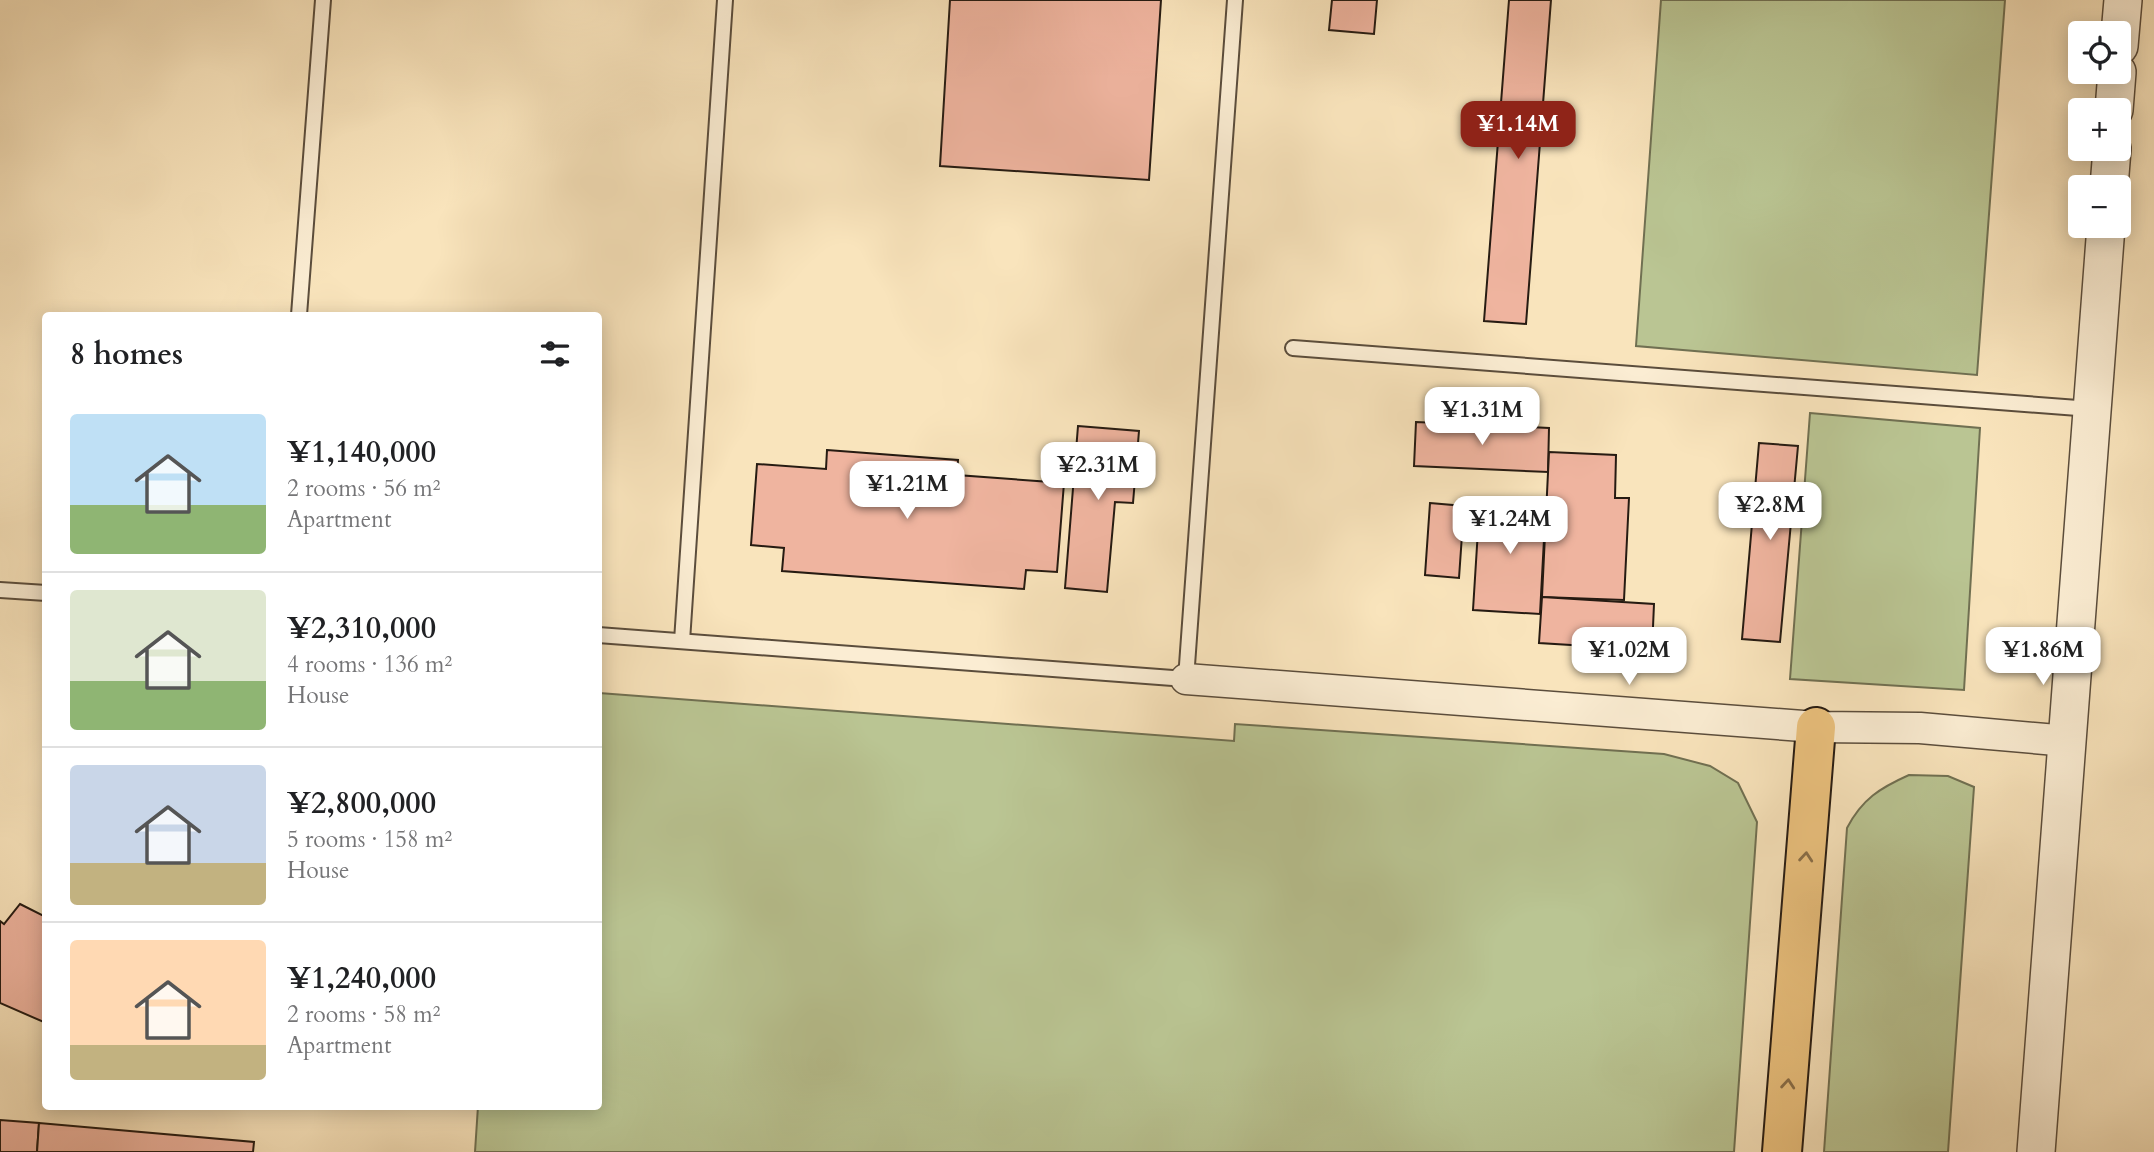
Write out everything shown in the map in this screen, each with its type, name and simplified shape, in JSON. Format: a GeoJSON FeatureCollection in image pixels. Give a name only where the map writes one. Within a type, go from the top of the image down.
{"type":"FeatureCollection","features":[{"type":"Feature","properties":{"kind":"highway"},"geometry":{"type":"LineString","coordinates":[[1782,1152],[1816,727]]}},
{"type":"Feature","properties":{"kind":"street"},"geometry":{"type":"LineString","coordinates":[[2121,21],[2123,0]]}},
{"type":"Feature","properties":{"kind":"street"},"geometry":{"type":"LineString","coordinates":[[2036,1152],[2105,238]]}},
{"type":"Feature","properties":{"kind":"street"},"geometry":{"type":"LineString","coordinates":[[1186,679],[1816,727],[1920,729],[2068,741]]}},
{"type":"Feature","properties":{"kind":"lane"},"geometry":{"type":"LineString","coordinates":[[299,312],[323,0]]}},
{"type":"Feature","properties":{"kind":"lane"},"geometry":{"type":"LineString","coordinates":[[682,641],[725,0]]}},
{"type":"Feature","properties":{"kind":"lane"},"geometry":{"type":"LineString","coordinates":[[602,635],[1186,679],[1235,0]]}},
{"type":"Feature","properties":{"kind":"lane"},"geometry":{"type":"LineString","coordinates":[[1293,348],[2092,409]]}},
{"type":"Feature","properties":{"kind":"lane"},"geometry":{"type":"LineString","coordinates":[[0,590],[42,593]]}},
{"type":"Feature","properties":{"kind":"green space"},"geometry":{"type":"Polygon","coordinates":[[[1661,0],[2005,0],[1977,375],[1636,346],[1661,0]]]}},
{"type":"Feature","properties":{"kind":"green space"},"geometry":{"type":"Polygon","coordinates":[[[1810,413],[1980,428],[1964,690],[1790,679],[1810,413]]]}},
{"type":"Feature","properties":{"kind":"green space"},"geometry":{"type":"Polygon","coordinates":[[[602,693],[1234,741],[1235,724],[1664,754],[1710,766],[1738,783],[1757,822],[1734,1152],[475,1152],[478,1110],[602,1110],[602,693]]]}},
{"type":"Feature","properties":{"kind":"green space"},"geometry":{"type":"Polygon","coordinates":[[[1909,775],[1948,776],[1974,787],[1948,1152],[1824,1152],[1847,828],[1859,809],[1873,796],[1909,775]]]}},
{"type":"Feature","properties":{"kind":"building"},"geometry":{"type":"Polygon","coordinates":[[[950,0],[1161,0],[1149,180],[940,166],[950,0]]]}},
{"type":"Feature","properties":{"kind":"building"},"geometry":{"type":"Polygon","coordinates":[[[1332,0],[1377,0],[1374,34],[1329,30],[1332,0]]]}},
{"type":"Feature","properties":{"kind":"building"},"geometry":{"type":"Polygon","coordinates":[[[1509,0],[1551,0],[1526,324],[1484,321],[1509,0]]]}},
{"type":"Feature","properties":{"kind":"building"},"geometry":{"type":"Polygon","coordinates":[[[1416,422],[1549,428],[1548,472],[1414,466],[1416,422]]]}},
{"type":"Feature","properties":{"kind":"building"},"geometry":{"type":"Polygon","coordinates":[[[1078,426],[1139,431],[1133,503],[1115,502],[1107,592],[1065,588],[1078,426]]]}},
{"type":"Feature","properties":{"kind":"building"},"geometry":{"type":"Polygon","coordinates":[[[1759,443],[1798,446],[1780,642],[1742,639],[1759,443]]]}},
{"type":"Feature","properties":{"kind":"building"},"geometry":{"type":"Polygon","coordinates":[[[827,450],[958,460],[957,475],[1064,483],[1057,572],[1026,570],[1024,589],[782,571],[784,548],[751,545],[757,464],[826,469],[827,450]]]}},
{"type":"Feature","properties":{"kind":"building"},"geometry":{"type":"Polygon","coordinates":[[[1549,452],[1616,455],[1615,498],[1629,498],[1624,600],[1542,597],[1549,452]]]}},
{"type":"Feature","properties":{"kind":"building"},"geometry":{"type":"Polygon","coordinates":[[[1480,498],[1546,502],[1540,614],[1473,610],[1480,498]]]}},
{"type":"Feature","properties":{"kind":"building"},"geometry":{"type":"Polygon","coordinates":[[[1430,503],[1464,506],[1459,578],[1425,575],[1430,503]]]}},
{"type":"Feature","properties":{"kind":"building"},"geometry":{"type":"Polygon","coordinates":[[[1542,597],[1654,604],[1652,650],[1539,643],[1542,597]]]}},
{"type":"Feature","properties":{"kind":"building"},"geometry":{"type":"Polygon","coordinates":[[[20,904],[42,915],[42,1021],[0,1003],[0,921],[4,924],[20,904]]]}},
{"type":"Feature","properties":{"kind":"building"},"geometry":{"type":"Polygon","coordinates":[[[0,1120],[39,1123],[37,1152],[0,1152],[0,1120]]]}},
{"type":"Feature","properties":{"kind":"building"},"geometry":{"type":"Polygon","coordinates":[[[39,1123],[254,1142],[253,1152],[37,1152],[39,1123]]]}}]}
